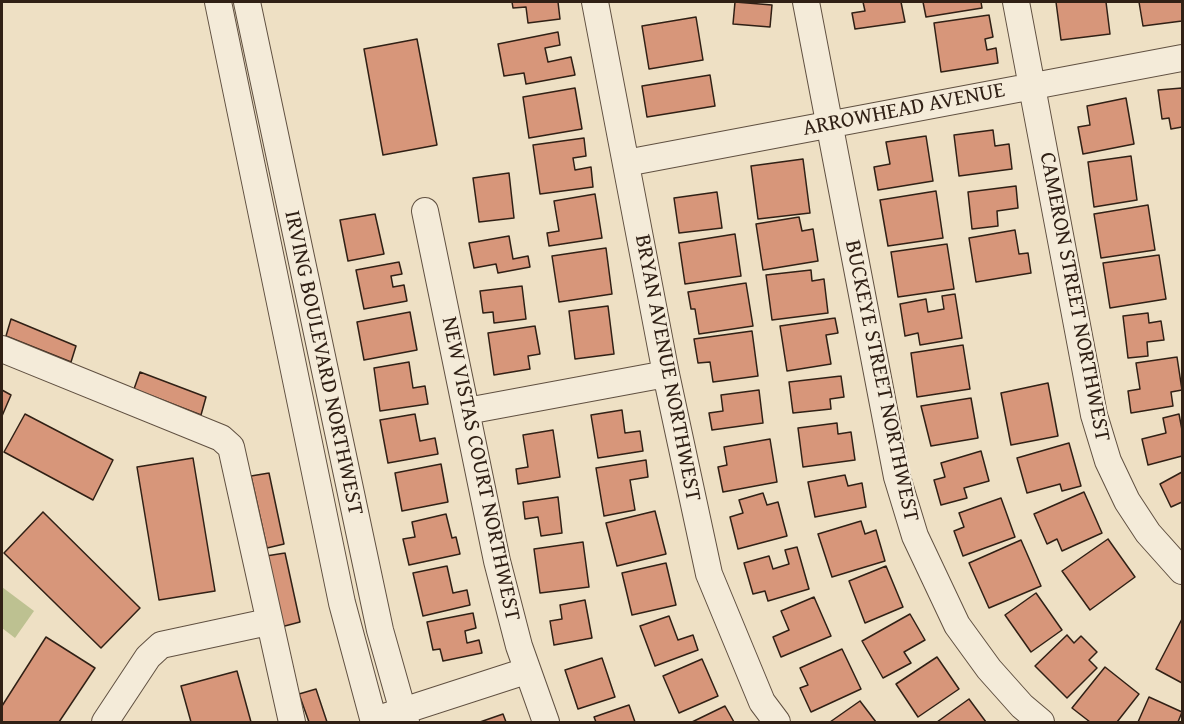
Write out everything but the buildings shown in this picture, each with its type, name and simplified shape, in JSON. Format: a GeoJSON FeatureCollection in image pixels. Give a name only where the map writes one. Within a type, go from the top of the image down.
{"type":"FeatureCollection","features":[{"type":"Feature","properties":{"kind":"street","name":"IRVING BOULEVARD NORTHWEST"},"geometry":{"type":"LineString","coordinates":[[218,2],[342,603],[374,721]]}},
{"type":"Feature","properties":{"kind":"street","name":"IRVING BOULEVARD NORTHWEST"},"geometry":{"type":"LineString","coordinates":[[247,2],[363,550],[404,717]]}},
{"type":"Feature","properties":{"kind":"street","name":"BRYAN AVENUE NORTHWEST"},"geometry":{"type":"LineString","coordinates":[[596,2],[666,374],[709,574],[762,702],[777,723]]}},
{"type":"Feature","properties":{"kind":"street","name":"BUCKEYE STREET NORTHWEST"},"geometry":{"type":"LineString","coordinates":[[806,2],[897,477],[915,536],[957,625],[989,669],[1022,706],[1041,723]]}},
{"type":"Feature","properties":{"kind":"street","name":"CAMERON STREET NORTHWEST"},"geometry":{"type":"LineString","coordinates":[[1016,2],[1094,415],[1105,452],[1127,501],[1148,533],[1182,571]]}},
{"type":"Feature","properties":{"kind":"street","name":"ARROWHEAD AVENUE"},"geometry":{"type":"LineString","coordinates":[[626,163],[1182,58]]}},
{"type":"Feature","properties":{"kind":"street","name":"NEW VISTAS COURT NORTHWEST"},"geometry":{"type":"LineString","coordinates":[[425,212],[497,561],[526,671],[546,723]]}},
{"type":"Feature","properties":{"kind":"street"},"geometry":{"type":"LineString","coordinates":[[2,349],[226,442],[233,454],[268,622],[292,723]]}},
{"type":"Feature","properties":{"kind":"street"},"geometry":{"type":"LineString","coordinates":[[467,411],[666,374]]}},
{"type":"Feature","properties":{"kind":"street"},"geometry":{"type":"LineString","coordinates":[[105,723],[148,657],[160,645],[268,622]]}},
{"type":"Feature","properties":{"kind":"street"},"geometry":{"type":"LineString","coordinates":[[374,721],[404,717],[526,671]]}},
{"type":"Feature","properties":{"kind":"green space"},"geometry":{"type":"Polygon","coordinates":[[[2,587],[34,611],[15,638],[2,628],[2,587]]]}}]}
